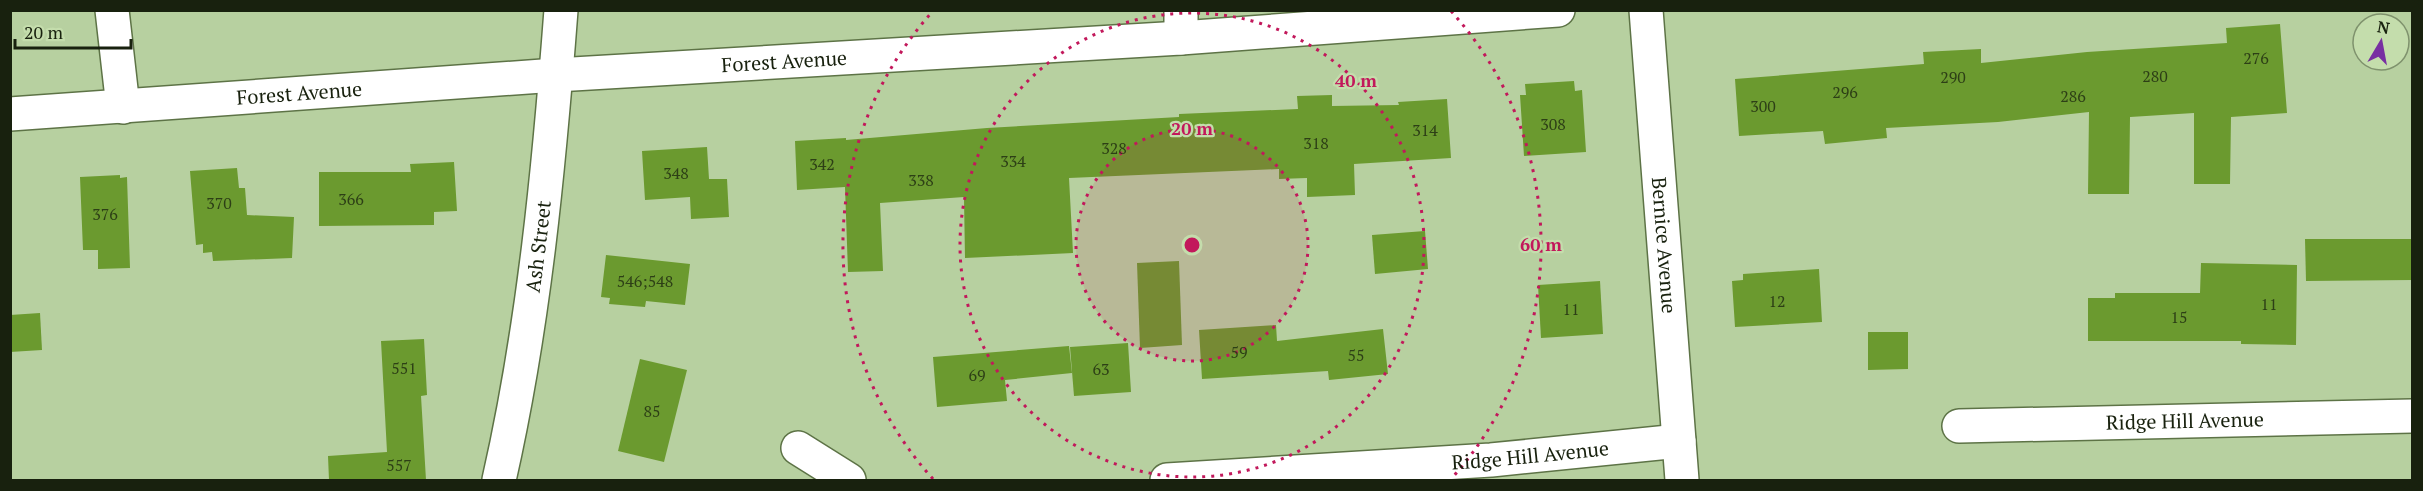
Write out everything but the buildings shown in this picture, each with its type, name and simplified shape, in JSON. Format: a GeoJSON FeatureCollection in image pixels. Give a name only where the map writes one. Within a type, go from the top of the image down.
{"type":"FeatureCollection","features":[{"type":"Feature","properties":{"kind":"street"},"geometry":{"type":"LineString","coordinates":[[112,10],[123,106]]}},
{"type":"Feature","properties":{"kind":"street","name":"Ash Street"},"geometry":{"type":"LineString","coordinates":[[499,480],[531,312],[561,10]]}},
{"type":"Feature","properties":{"kind":"street","name":"Forest Avenue"},"geometry":{"type":"LineString","coordinates":[[10,114],[556,75],[1181,24],[1558,10]]}},
{"type":"Feature","properties":{"kind":"street","name":"Bernice Avenue"},"geometry":{"type":"LineString","coordinates":[[1646,10],[1682,480]]}},
{"type":"Feature","properties":{"kind":"street","name":"Ridge Hill Avenue"},"geometry":{"type":"LineString","coordinates":[[1959,426],[2412,416]]}},
{"type":"Feature","properties":{"kind":"street","name":"Ridge Hill Avenue"},"geometry":{"type":"LineString","coordinates":[[1167,480],[1491,460],[1679,441]]}},
{"type":"Feature","properties":{"kind":"street"},"geometry":{"type":"LineString","coordinates":[[798,448],[849,480]]}}]}
